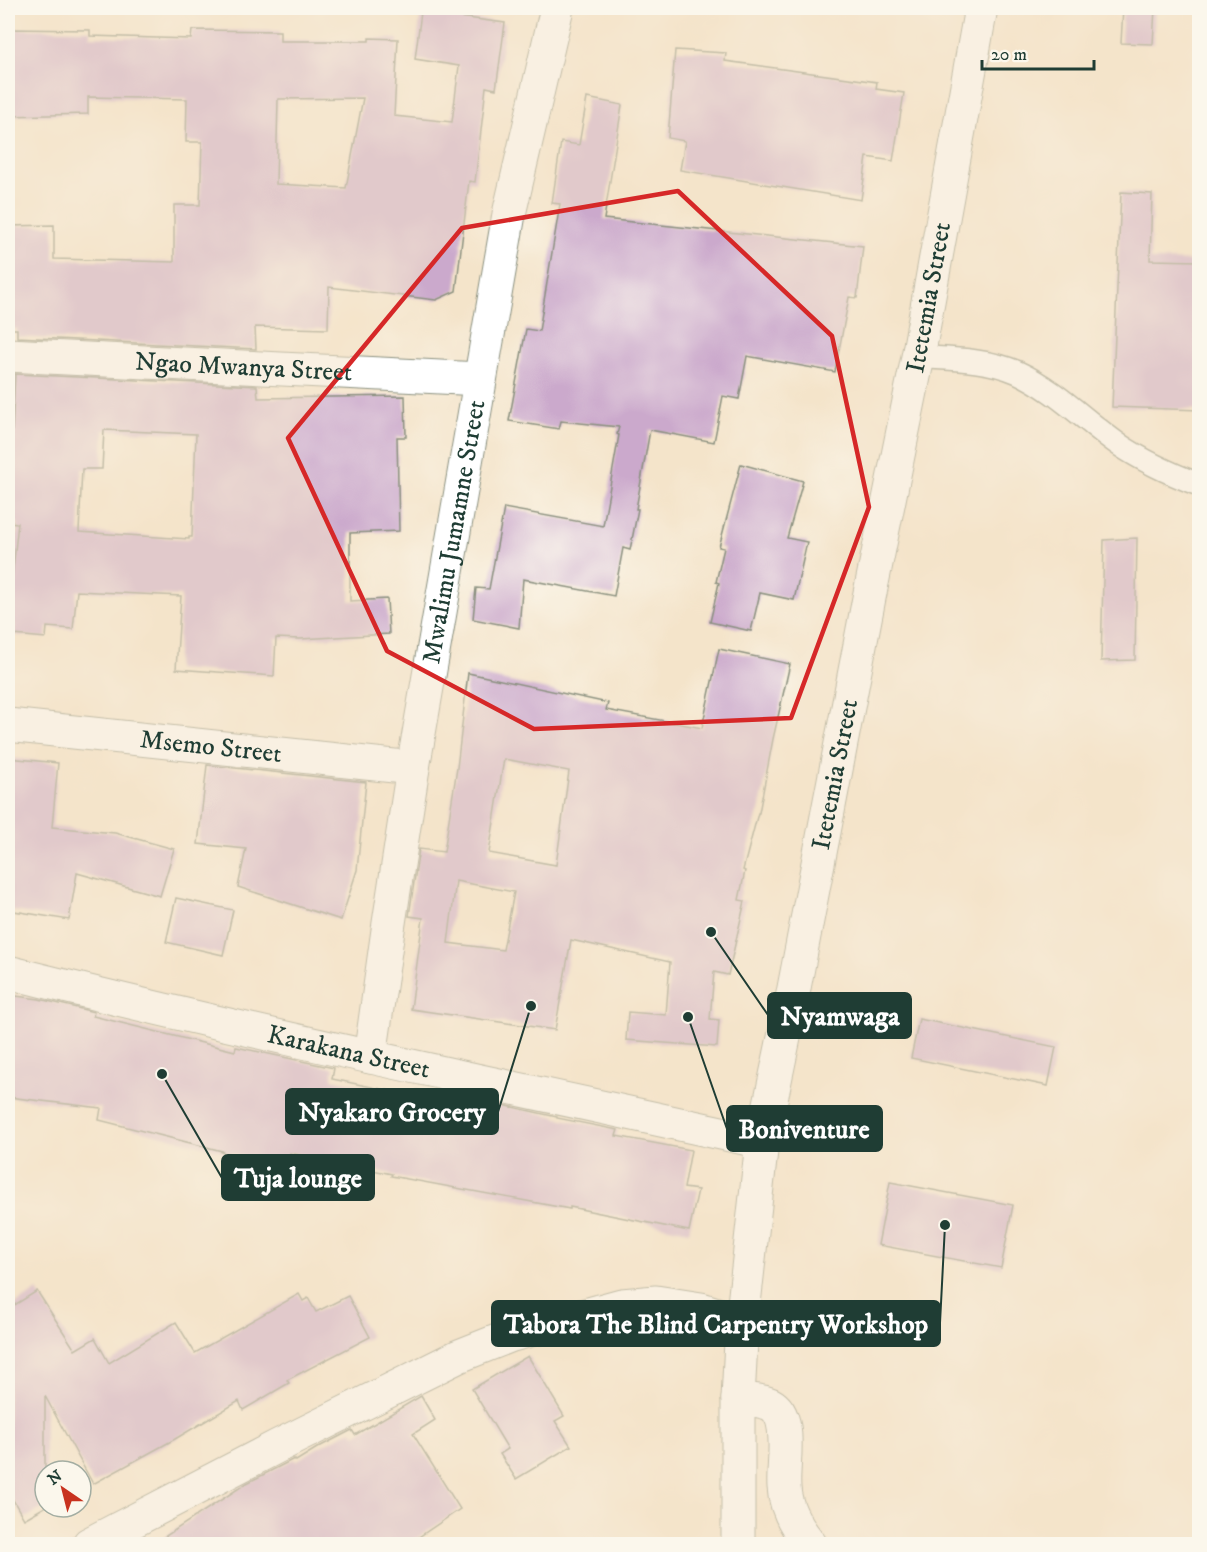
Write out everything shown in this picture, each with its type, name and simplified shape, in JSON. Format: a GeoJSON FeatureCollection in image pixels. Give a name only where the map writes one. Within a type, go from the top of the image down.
{"type":"FeatureCollection","features":[{"type":"Feature","properties":{"kind":"street","name":"Mwalimu Jumamne Street"},"geometry":{"type":"LineString","coordinates":[[370,1057],[413,768],[509,214],[557,8]]}},
{"type":"Feature","properties":{"kind":"street","name":"Itetemia Street"},"geometry":{"type":"LineString","coordinates":[[738,1545],[738,1400],[742,1322],[762,1142],[918,357],[981,8]]}},
{"type":"Feature","properties":{"kind":"street","name":"Ngao Mwanya Street"},"geometry":{"type":"LineString","coordinates":[[8,355],[480,379]]}},
{"type":"Feature","properties":{"kind":"street","name":"Msemo Street"},"geometry":{"type":"LineString","coordinates":[[8,725],[413,768]]}},
{"type":"Feature","properties":{"kind":"street","name":"Karakana Street"},"geometry":{"type":"LineString","coordinates":[[8,972],[119,1000],[370,1057],[762,1142]]}},
{"type":"Feature","properties":{"kind":"street"},"geometry":{"type":"LineString","coordinates":[[89,1545],[448,1360],[512,1335],[622,1305],[656,1302],[701,1309],[742,1322]]}},
{"type":"Feature","properties":{"kind":"street"},"geometry":{"type":"LineString","coordinates":[[738,1400],[771,1404],[783,1419],[786,1456],[784,1488],[788,1508],[810,1545]]}},
{"type":"Feature","properties":{"kind":"lane"},"geometry":{"type":"LineString","coordinates":[[918,357],[958,359],[1016,371],[1044,386],[1118,444],[1152,464],[1200,485]]}},
{"type":"Feature","properties":{"kind":"highlighted area"},"geometry":{"type":"Polygon","coordinates":[[[678,191],[832,336],[869,507],[791,718],[534,729],[387,651],[288,438],[462,228],[678,191]]]}},
{"type":"Feature","properties":{"kind":"building"},"geometry":{"type":"Polygon","coordinates":[[[1123,8],[1155,8],[1153,44],[1121,43],[1123,8]]]}},
{"type":"Feature","properties":{"kind":"building"},"geometry":{"type":"Polygon","coordinates":[[[421,12],[505,23],[496,89],[486,87],[475,182],[469,181],[456,291],[436,300],[329,287],[328,329],[255,327],[256,349],[17,337],[17,329],[8,329],[8,226],[54,225],[54,259],[174,262],[174,205],[200,205],[202,142],[186,142],[187,99],[88,97],[88,114],[8,116],[8,29],[90,30],[90,36],[191,39],[192,30],[280,31],[280,41],[398,39],[394,116],[452,122],[459,66],[415,59],[421,12]],[[363,98],[278,99],[276,184],[346,188],[363,98]]]}},
{"type":"Feature","properties":{"kind":"building"},"geometry":{"type":"Polygon","coordinates":[[[675,50],[726,53],[725,61],[877,82],[876,89],[904,93],[893,161],[867,157],[861,200],[680,170],[685,141],[668,138],[675,50]]]}},
{"type":"Feature","properties":{"kind":"building"},"geometry":{"type":"Polygon","coordinates":[[[587,98],[622,105],[604,219],[863,246],[857,298],[849,297],[835,372],[747,356],[739,399],[723,396],[714,442],[650,430],[630,550],[623,548],[614,596],[523,579],[519,628],[473,619],[476,588],[489,589],[504,508],[603,526],[619,435],[617,434],[619,427],[561,421],[559,429],[509,421],[526,329],[539,331],[560,204],[552,203],[561,142],[579,145],[587,98]]]}},
{"type":"Feature","properties":{"kind":"building"},"geometry":{"type":"Polygon","coordinates":[[[1121,192],[1152,194],[1150,260],[1200,261],[1200,410],[1112,407],[1121,192]]]}},
{"type":"Feature","properties":{"kind":"building"},"geometry":{"type":"Polygon","coordinates":[[[15,374],[257,386],[258,398],[405,396],[406,437],[397,437],[399,531],[350,533],[350,601],[387,599],[389,634],[300,639],[276,638],[274,676],[176,669],[181,596],[77,591],[73,629],[47,627],[46,638],[14,635],[15,624],[8,623],[8,587],[11,588],[18,523],[8,522],[8,453],[11,453],[15,374]],[[104,430],[102,469],[82,469],[79,532],[189,539],[192,537],[196,434],[104,430]]]}},
{"type":"Feature","properties":{"kind":"building"},"geometry":{"type":"Polygon","coordinates":[[[741,464],[803,481],[787,538],[807,542],[794,600],[760,593],[751,631],[710,622],[724,548],[719,547],[741,464]]]}},
{"type":"Feature","properties":{"kind":"building"},"geometry":{"type":"Polygon","coordinates":[[[1137,538],[1135,660],[1101,661],[1104,540],[1137,538]]]}},
{"type":"Feature","properties":{"kind":"building"},"geometry":{"type":"Polygon","coordinates":[[[719,649],[790,664],[759,813],[743,870],[745,871],[739,900],[745,901],[728,975],[714,972],[710,1019],[719,1020],[717,1047],[626,1040],[628,1012],[666,1015],[670,962],[571,940],[555,1030],[411,1009],[423,918],[409,916],[419,849],[444,852],[468,673],[608,703],[606,710],[702,728],[719,649]],[[504,759],[489,853],[556,865],[569,771],[504,759]],[[456,881],[448,943],[503,950],[514,892],[456,881]]]}},
{"type":"Feature","properties":{"kind":"building"},"geometry":{"type":"Polygon","coordinates":[[[8,758],[58,763],[52,827],[115,833],[174,849],[160,896],[77,873],[69,920],[8,910],[8,758]]]}},
{"type":"Feature","properties":{"kind":"building"},"geometry":{"type":"Polygon","coordinates":[[[207,765],[366,782],[357,870],[341,920],[238,887],[246,849],[198,844],[207,765]]]}},
{"type":"Feature","properties":{"kind":"building"},"geometry":{"type":"Polygon","coordinates":[[[176,898],[233,910],[223,955],[166,942],[176,898]]]}},
{"type":"Feature","properties":{"kind":"building"},"geometry":{"type":"Polygon","coordinates":[[[8,995],[39,999],[94,1012],[93,1016],[235,1051],[236,1047],[334,1068],[332,1079],[416,1096],[417,1090],[476,1099],[618,1130],[616,1136],[691,1150],[684,1188],[698,1190],[689,1231],[570,1207],[570,1209],[391,1176],[392,1174],[290,1153],[288,1164],[221,1152],[99,1120],[101,1108],[8,1097],[8,995]]]}},
{"type":"Feature","properties":{"kind":"building"},"geometry":{"type":"Polygon","coordinates":[[[919,1019],[1056,1047],[1048,1086],[911,1058],[919,1019]]]}},
{"type":"Feature","properties":{"kind":"building"},"geometry":{"type":"Polygon","coordinates":[[[890,1182],[1013,1205],[1001,1268],[878,1245],[890,1182]]]}},
{"type":"Feature","properties":{"kind":"building"},"geometry":{"type":"Polygon","coordinates":[[[37,1291],[75,1350],[95,1338],[109,1363],[176,1322],[195,1353],[299,1294],[303,1301],[308,1298],[316,1312],[348,1296],[370,1337],[287,1380],[289,1383],[243,1410],[239,1401],[93,1484],[93,1459],[79,1459],[45,1396],[45,1459],[33,1459],[33,1514],[24,1519],[8,1491],[8,1309],[37,1291]]]}},
{"type":"Feature","properties":{"kind":"building"},"geometry":{"type":"Polygon","coordinates":[[[528,1356],[564,1416],[555,1421],[571,1446],[516,1479],[500,1454],[508,1449],[472,1389],[528,1356]]]}},
{"type":"Feature","properties":{"kind":"building"},"geometry":{"type":"Polygon","coordinates":[[[421,1396],[435,1420],[413,1434],[460,1509],[407,1545],[152,1545],[247,1483],[294,1459],[296,1461],[352,1430],[355,1435],[421,1396]]]}},
{"type":"Feature","properties":{"kind":"place","name":"Nyamwaga"},"geometry":{"type":"Point","coordinates":[711,932]}},
{"type":"Feature","properties":{"kind":"place","name":"Nyakaro Grocery"},"geometry":{"type":"Point","coordinates":[531,1006]}},
{"type":"Feature","properties":{"kind":"place","name":"Boniventure"},"geometry":{"type":"Point","coordinates":[688,1017]}},
{"type":"Feature","properties":{"kind":"place","name":"Tuja lounge"},"geometry":{"type":"Point","coordinates":[162,1074]}},
{"type":"Feature","properties":{"kind":"place","name":"Tabora The Blind Carpentry Workshop"},"geometry":{"type":"Point","coordinates":[945,1225]}}]}
